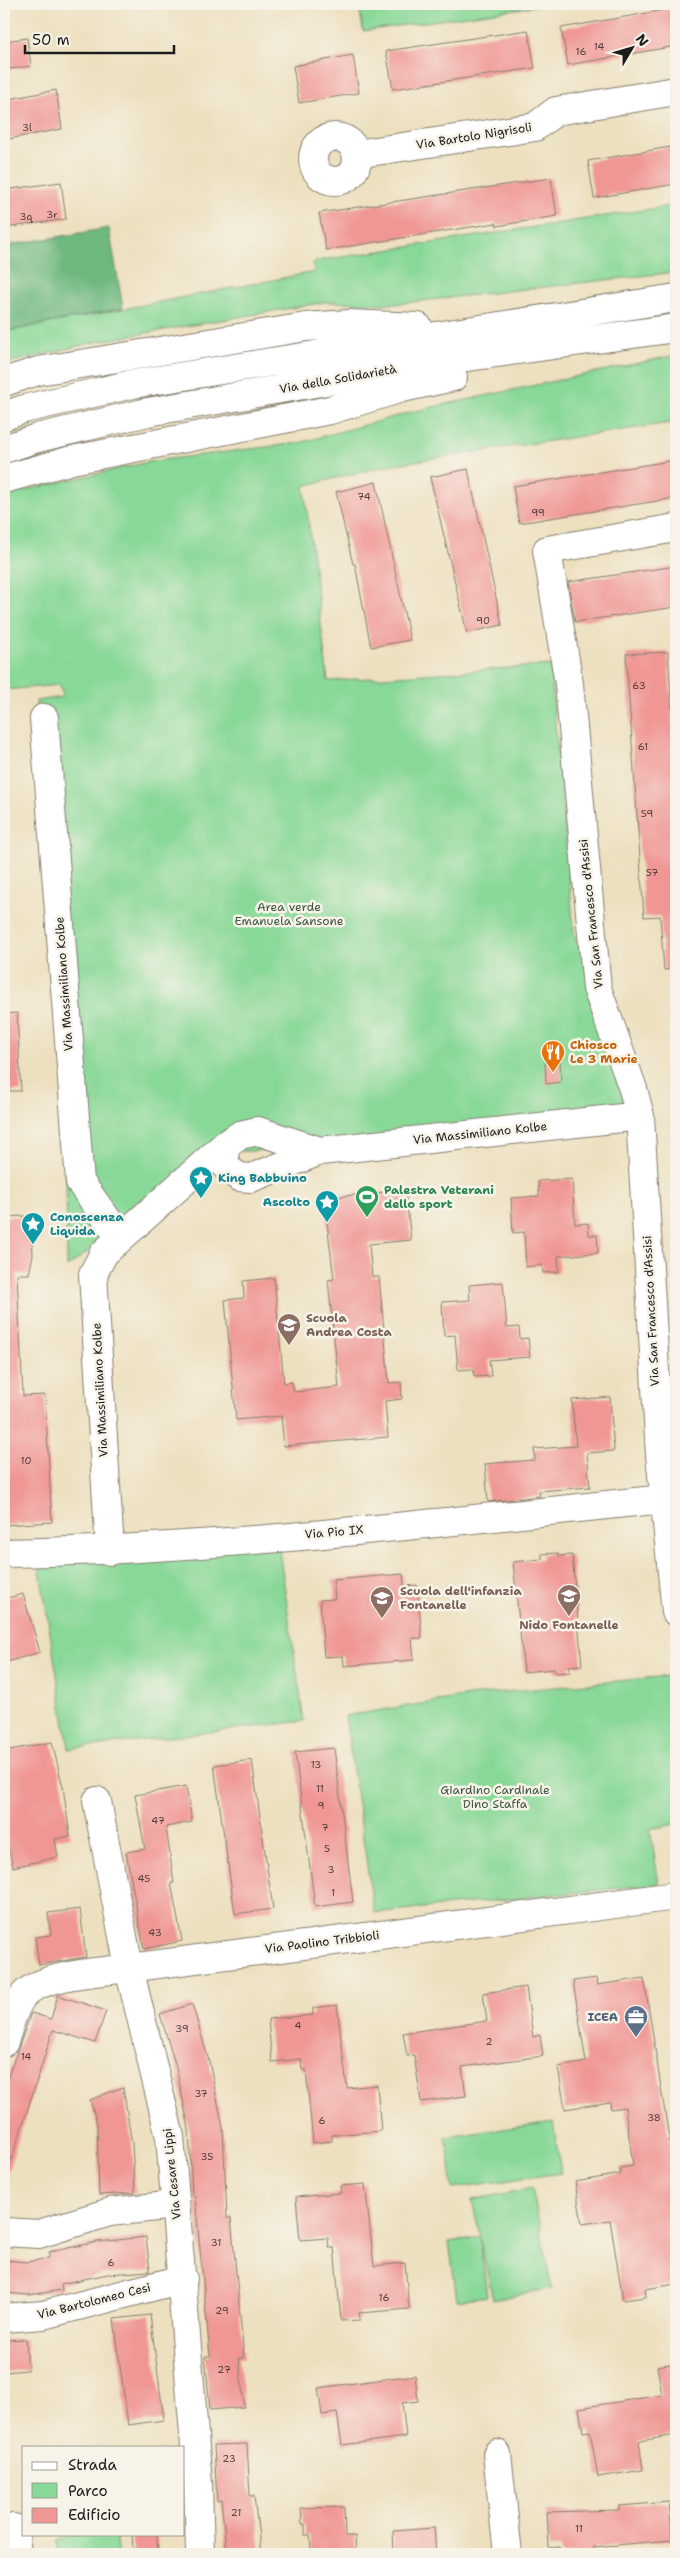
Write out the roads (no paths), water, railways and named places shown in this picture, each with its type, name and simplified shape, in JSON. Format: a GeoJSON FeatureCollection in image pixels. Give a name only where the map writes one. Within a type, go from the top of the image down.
{"type":"FeatureCollection","features":[{"type":"Feature","properties":{"kind":"main road","name":"Via Bartolo Nigrisoli"},"geometry":{"type":"LineString","coordinates":[[356,154],[534,127],[556,111],[676,91]]}},
{"type":"Feature","properties":{"kind":"main road","name":"Via della Solidarietà"},"geometry":{"type":"LineString","coordinates":[[4,416],[24,409],[133,384],[676,298]]}},
{"type":"Feature","properties":{"kind":"main road"},"geometry":{"type":"LineString","coordinates":[[4,382],[38,372],[306,327],[349,324],[467,332]]}},
{"type":"Feature","properties":{"kind":"main road","name":"Via della Solidarietà"},"geometry":{"type":"LineString","coordinates":[[4,449],[37,438],[148,412],[453,359],[572,344],[676,328]]}},
{"type":"Feature","properties":{"kind":"main road"},"geometry":{"type":"LineString","coordinates":[[4,479],[72,460],[330,410],[402,388],[526,360],[572,344]]}},
{"type":"Feature","properties":{"kind":"main road","name":"Via San Francesco d'Assisi"},"geometry":{"type":"LineString","coordinates":[[676,528],[547,550],[569,684],[597,988],[633,1089],[640,1116],[668,1454],[663,1499],[676,1602]]}},
{"type":"Feature","properties":{"kind":"main road","name":"Via Massimiliano Kolbe"},"geometry":{"type":"LineString","coordinates":[[44,718],[80,1182],[120,1238]]}},
{"type":"Feature","properties":{"kind":"main road","name":"Via Massimiliano Kolbe"},"geometry":{"type":"LineString","coordinates":[[190,1178],[251,1178],[320,1151],[640,1116]]}},
{"type":"Feature","properties":{"kind":"main road","name":"Via Massimiliano Kolbe"},"geometry":{"type":"LineString","coordinates":[[110,1551],[93,1274],[104,1253],[226,1144],[240,1136],[258,1131],[320,1151]]}},
{"type":"Feature","properties":{"kind":"main road"},"geometry":{"type":"LineString","coordinates":[[226,1144],[224,1158],[228,1170],[239,1177]]}},
{"type":"Feature","properties":{"kind":"main road","name":"Via Pio IX"},"geometry":{"type":"LineString","coordinates":[[4,1553],[110,1551],[209,1544],[663,1499]]}},
{"type":"Feature","properties":{"kind":"main road","name":"Via Cesare Lippi"},"geometry":{"type":"LineString","coordinates":[[96,1801],[129,1968],[170,2137],[182,2279],[191,2485],[200,2554]]}},
{"type":"Feature","properties":{"kind":"main road","name":"Via Paolino Tribbioli"},"geometry":{"type":"LineString","coordinates":[[4,2042],[9,2010],[35,1986],[50,1981],[129,1968],[676,1896]]}},
{"type":"Feature","properties":{"kind":"main road"},"geometry":{"type":"LineString","coordinates":[[4,2232],[39,2234],[110,2212],[175,2205]]}},
{"type":"Feature","properties":{"kind":"main road","name":"Via Bartolomeo Cesi"},"geometry":{"type":"LineString","coordinates":[[4,2318],[43,2315],[182,2279]]}},
{"type":"Feature","properties":{"kind":"main road"},"geometry":{"type":"LineString","coordinates":[[497,2454],[508,2554]]}},
{"type":"Feature","properties":{"kind":"place","name":"Chiosco Le 3 Marie"},"geometry":{"type":"Point","coordinates":[553,1073]}},
{"type":"Feature","properties":{"kind":"place","name":"King Babbuino"},"geometry":{"type":"Point","coordinates":[201,1199]}},
{"type":"Feature","properties":{"kind":"place","name":"Palestra Veterani dello sport"},"geometry":{"type":"Point","coordinates":[367,1218]}},
{"type":"Feature","properties":{"kind":"place","name":"Ascolto"},"geometry":{"type":"Point","coordinates":[327,1223]}},
{"type":"Feature","properties":{"kind":"place","name":"Conoscenza Liquida"},"geometry":{"type":"Point","coordinates":[33,1245]}},
{"type":"Feature","properties":{"kind":"place","name":"Scuola Andrea Costa"},"geometry":{"type":"Point","coordinates":[289,1346]}},
{"type":"Feature","properties":{"kind":"place","name":"Nido Fontanelle"},"geometry":{"type":"Point","coordinates":[569,1617]}},
{"type":"Feature","properties":{"kind":"place","name":"Scuola dell'infanzia Fontanelle"},"geometry":{"type":"Point","coordinates":[382,1619]}},
{"type":"Feature","properties":{"kind":"place","name":"ICEA"},"geometry":{"type":"Point","coordinates":[636,2038]}},
{"type":"Feature","properties":{"kind":"park label","name":"Area verde Emanuela Sansone"},"geometry":{"type":"Point","coordinates":[289,914]}},
{"type":"Feature","properties":{"kind":"park label","name":"Giardino Cardinale Dino Staffa"},"geometry":{"type":"Point","coordinates":[495,1797]}}]}
